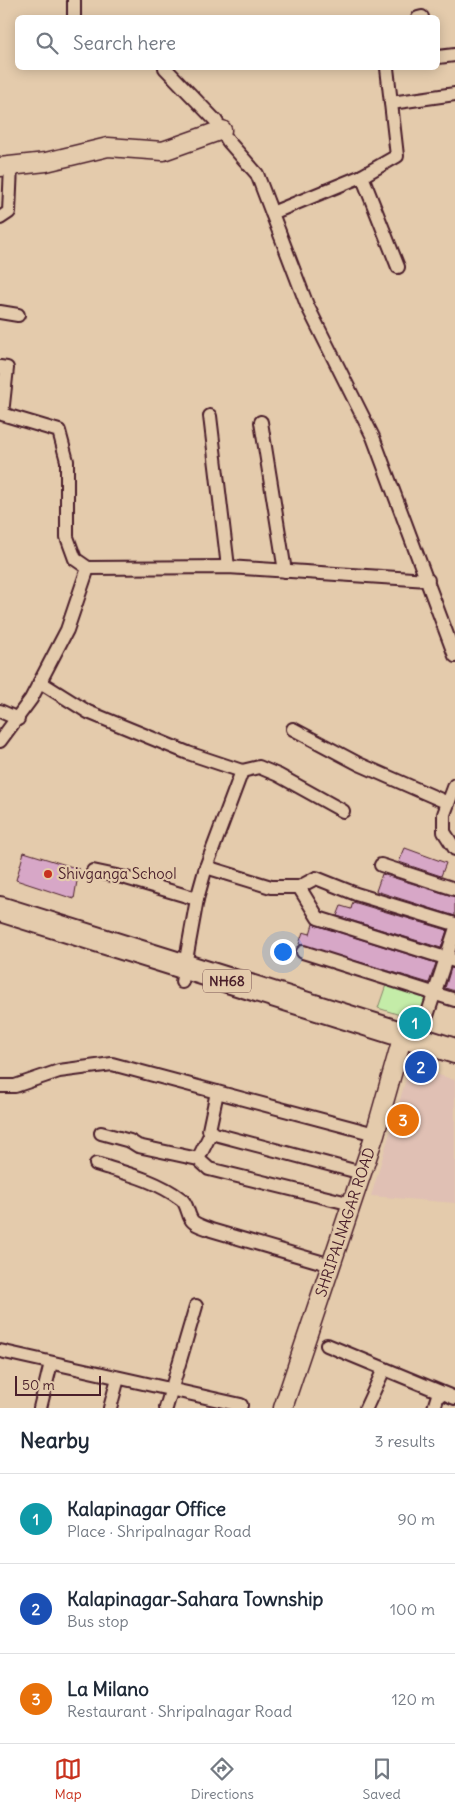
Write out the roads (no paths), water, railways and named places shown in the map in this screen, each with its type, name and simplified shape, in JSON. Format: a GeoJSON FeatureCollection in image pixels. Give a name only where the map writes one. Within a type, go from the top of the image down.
{"type":"FeatureCollection","features":[{"type":"Feature","properties":{"kind":"highway","name":"NH68"},"geometry":{"type":"LineString","coordinates":[[0,909],[183,975]]}},
{"type":"Feature","properties":{"kind":"highway","name":"NH68"},"geometry":{"type":"LineString","coordinates":[[0,925],[183,975],[407,1041],[455,1051]]}},
{"type":"Feature","properties":{"kind":"highway","name":"NH68"},"geometry":{"type":"LineString","coordinates":[[407,1041],[455,1066]]}},
{"type":"Feature","properties":{"kind":"street"},"geometry":{"type":"LineString","coordinates":[[74,0],[74,15]]}},
{"type":"Feature","properties":{"kind":"street"},"geometry":{"type":"LineString","coordinates":[[440,57],[455,55]]}},
{"type":"Feature","properties":{"kind":"street"},"geometry":{"type":"LineString","coordinates":[[167,70],[216,121],[257,174],[307,305],[373,437],[455,656]]}},
{"type":"Feature","properties":{"kind":"street"},"geometry":{"type":"LineString","coordinates":[[272,213],[362,176],[397,156],[387,70]]}},
{"type":"Feature","properties":{"kind":"street"},"geometry":{"type":"LineString","coordinates":[[391,103],[455,94]]}},
{"type":"Feature","properties":{"kind":"street"},"geometry":{"type":"LineString","coordinates":[[0,218],[9,212],[6,166],[46,162],[108,147],[163,151],[222,130]]}},
{"type":"Feature","properties":{"kind":"street"},"geometry":{"type":"LineString","coordinates":[[362,176],[398,267]]}},
{"type":"Feature","properties":{"kind":"street"},"geometry":{"type":"LineString","coordinates":[[0,312],[18,315]]}},
{"type":"Feature","properties":{"kind":"street"},"geometry":{"type":"LineString","coordinates":[[0,367],[7,368],[2,414],[59,431],[67,461],[67,537],[75,559],[88,568],[228,567],[428,580]]}},
{"type":"Feature","properties":{"kind":"street"},"geometry":{"type":"LineString","coordinates":[[210,416],[228,567]]}},
{"type":"Feature","properties":{"kind":"street"},"geometry":{"type":"LineString","coordinates":[[261,422],[285,571]]}},
{"type":"Feature","properties":{"kind":"street"},"geometry":{"type":"LineString","coordinates":[[0,741],[18,719],[67,630],[88,568]]}},
{"type":"Feature","properties":{"kind":"street"},"geometry":{"type":"LineString","coordinates":[[40,682],[88,712],[188,753],[242,771],[259,767],[278,775],[343,811]]}},
{"type":"Feature","properties":{"kind":"street"},"geometry":{"type":"LineString","coordinates":[[0,711],[18,719]]}},
{"type":"Feature","properties":{"kind":"street"},"geometry":{"type":"LineString","coordinates":[[293,728],[359,764],[448,803]]}},
{"type":"Feature","properties":{"kind":"street"},"geometry":{"type":"LineString","coordinates":[[183,975],[206,867],[242,771]]}},
{"type":"Feature","properties":{"kind":"street"},"geometry":{"type":"LineString","coordinates":[[454,846],[444,832],[444,814],[455,785]]}},
{"type":"Feature","properties":{"kind":"street"},"geometry":{"type":"LineString","coordinates":[[382,864],[455,889]]}},
{"type":"Feature","properties":{"kind":"street"},"geometry":{"type":"LineString","coordinates":[[206,867],[271,887],[299,887],[316,878],[356,894],[455,924]]}},
{"type":"Feature","properties":{"kind":"street"},"geometry":{"type":"LineString","coordinates":[[93,871],[198,898]]}},
{"type":"Feature","properties":{"kind":"street"},"geometry":{"type":"LineString","coordinates":[[299,887],[318,918],[450,960]]}},
{"type":"Feature","properties":{"kind":"street"},"geometry":{"type":"LineString","coordinates":[[407,1041],[434,994],[450,960],[455,931]]}},
{"type":"Feature","properties":{"kind":"street"},"geometry":{"type":"LineString","coordinates":[[303,952],[455,1000]]}},
{"type":"Feature","properties":{"kind":"street","name":"SHRIPALNAGAR ROAD"},"geometry":{"type":"LineString","coordinates":[[283,1408],[407,1041]]}},
{"type":"Feature","properties":{"kind":"street"},"geometry":{"type":"LineString","coordinates":[[0,1086],[15,1086],[59,1071],[112,1064],[375,1134]]}},
{"type":"Feature","properties":{"kind":"street"},"geometry":{"type":"LineString","coordinates":[[198,1158],[211,1133],[209,1130],[217,1092]]}},
{"type":"Feature","properties":{"kind":"street"},"geometry":{"type":"LineString","coordinates":[[101,1133],[130,1141],[138,1146],[198,1158],[209,1169],[352,1204]]}},
{"type":"Feature","properties":{"kind":"street"},"geometry":{"type":"LineString","coordinates":[[211,1133],[362,1173]]}},
{"type":"Feature","properties":{"kind":"street"},"geometry":{"type":"LineString","coordinates":[[96,1164],[151,1181],[183,1200],[191,1219],[196,1224],[332,1265]]}},
{"type":"Feature","properties":{"kind":"street"},"geometry":{"type":"LineString","coordinates":[[166,1408],[196,1306]]}},
{"type":"Feature","properties":{"kind":"street"},"geometry":{"type":"LineString","coordinates":[[327,1345],[455,1398]]}},
{"type":"Feature","properties":{"kind":"street"},"geometry":{"type":"LineString","coordinates":[[0,1351],[241,1405],[240,1408]]}},
{"type":"Feature","properties":{"kind":"street"},"geometry":{"type":"LineString","coordinates":[[40,1408],[51,1363]]}},
{"type":"Feature","properties":{"kind":"street"},"geometry":{"type":"LineString","coordinates":[[366,1408],[384,1368]]}},
{"type":"Feature","properties":{"kind":"street"},"geometry":{"type":"LineString","coordinates":[[110,1408],[118,1378]]}},
{"type":"Feature","properties":{"kind":"street"},"geometry":{"type":"LineString","coordinates":[[434,1408],[439,1392]]}},
{"type":"Feature","properties":{"kind":"place","name":"Shivganga School"},"geometry":{"type":"Point","coordinates":[48,874]}},
{"type":"Feature","properties":{"kind":"place","name":"Kalapinagar Office"},"geometry":{"type":"Point","coordinates":[415,1023]}},
{"type":"Feature","properties":{"kind":"place","name":"Kalapinagar-Sahara Township"},"geometry":{"type":"Point","coordinates":[421,1067]}},
{"type":"Feature","properties":{"kind":"place","name":"La Milano"},"geometry":{"type":"Point","coordinates":[403,1120]}}]}
